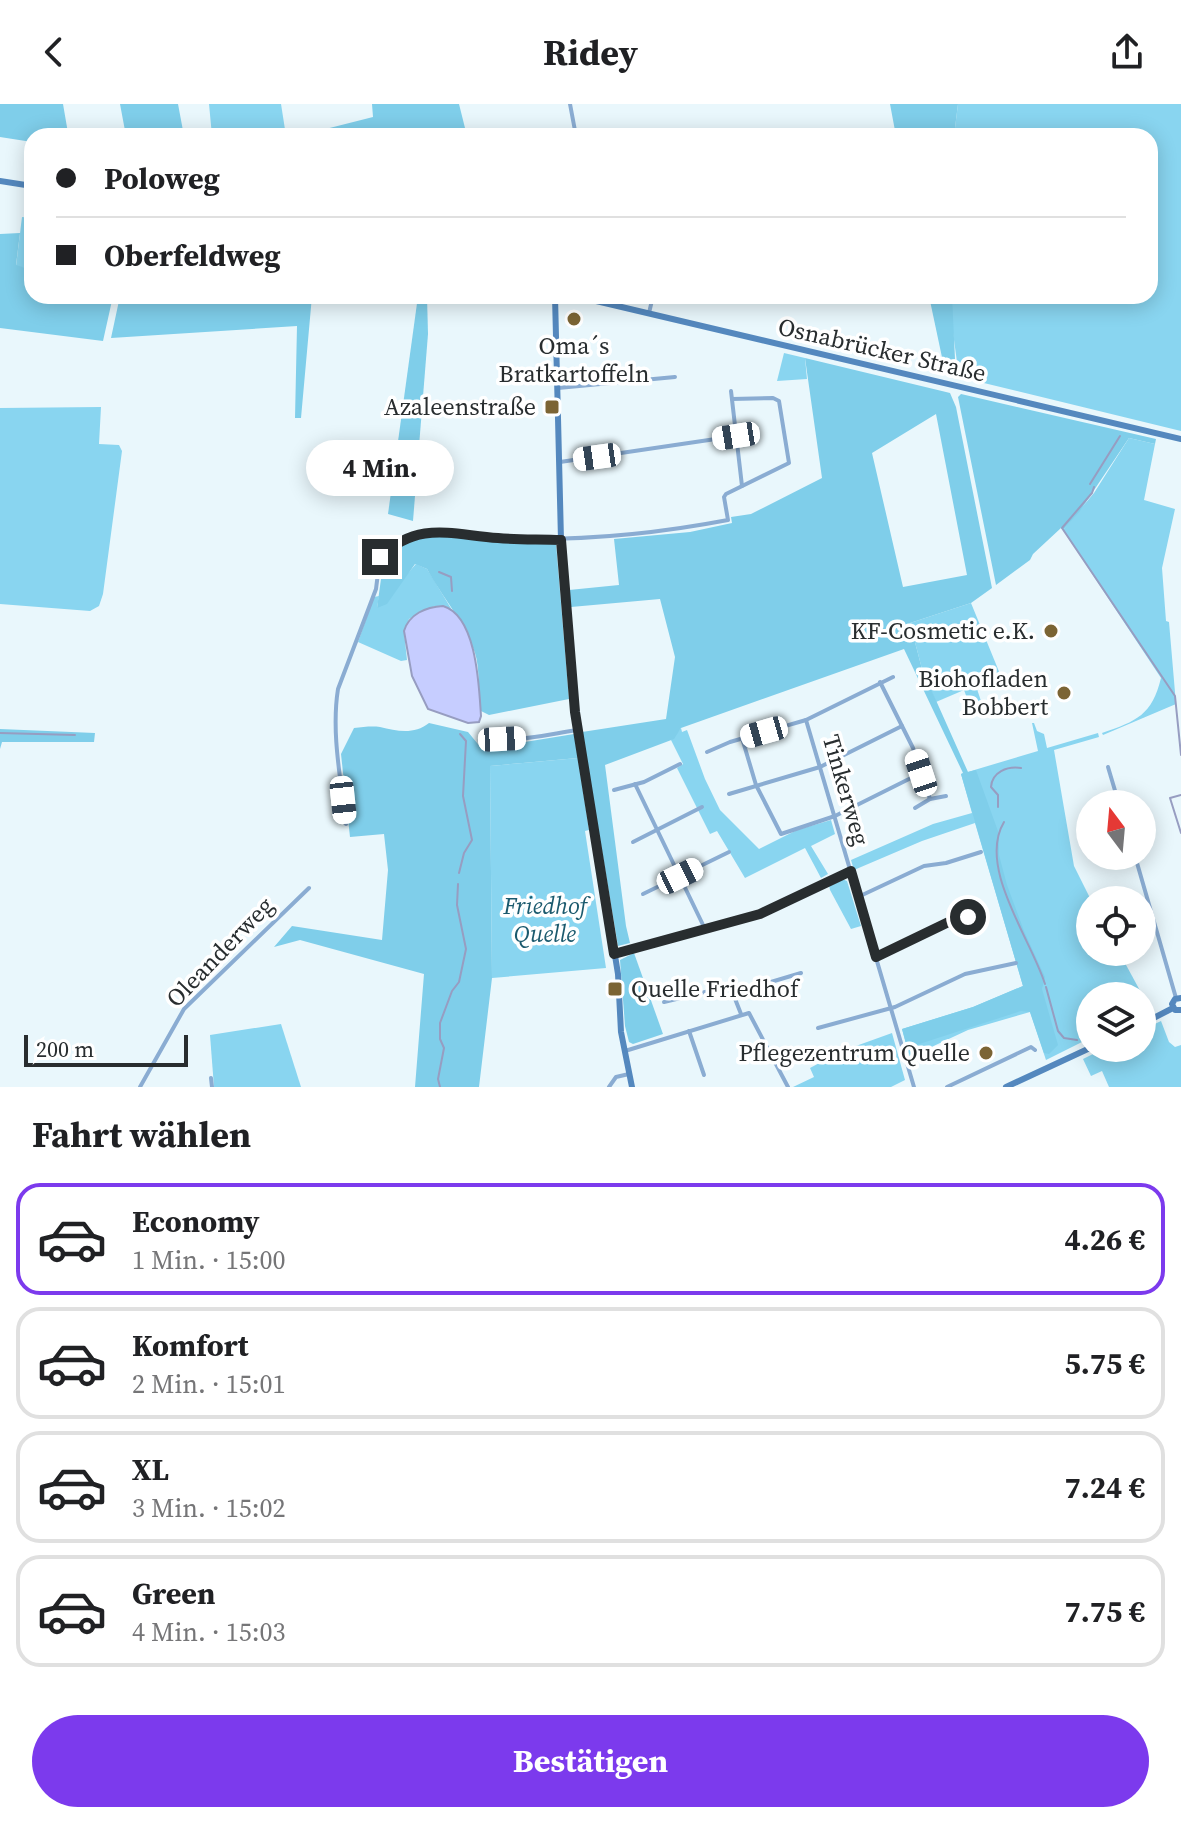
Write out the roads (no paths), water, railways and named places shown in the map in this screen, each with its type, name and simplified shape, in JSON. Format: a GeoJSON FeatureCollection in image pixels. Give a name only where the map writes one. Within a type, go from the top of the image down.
{"type":"FeatureCollection","features":[{"type":"Feature","properties":{"kind":"street"},"geometry":{"type":"LineString","coordinates":[[570,104],[574,128]]}},
{"type":"Feature","properties":{"kind":"street"},"geometry":{"type":"LineString","coordinates":[[0,181],[24,185]]}},
{"type":"Feature","properties":{"kind":"street"},"geometry":{"type":"LineString","coordinates":[[555,304],[561,540],[578,730],[632,1087]]}},
{"type":"Feature","properties":{"kind":"street","name":"Osnabrücker Straße"},"geometry":{"type":"LineString","coordinates":[[608,304],[1181,439]]}},
{"type":"Feature","properties":{"kind":"street"},"geometry":{"type":"LineString","coordinates":[[649,314],[651,304]]}},
{"type":"Feature","properties":{"kind":"street"},"geometry":{"type":"LineString","coordinates":[[556,388],[675,377]]}},
{"type":"Feature","properties":{"kind":"street"},"geometry":{"type":"LineString","coordinates":[[731,391],[742,486]]}},
{"type":"Feature","properties":{"kind":"street"},"geometry":{"type":"LineString","coordinates":[[346,824],[336,702],[338,689],[376,589],[380,557],[407,538],[428,531],[561,540],[685,528],[728,520],[724,497],[789,463],[779,401],[773,398],[732,399]]}},
{"type":"Feature","properties":{"kind":"street"},"geometry":{"type":"LineString","coordinates":[[558,462],[736,436]]}},
{"type":"Feature","properties":{"kind":"street"},"geometry":{"type":"LineString","coordinates":[[707,752],[742,738],[806,720],[893,677]]}},
{"type":"Feature","properties":{"kind":"street"},"geometry":{"type":"LineString","coordinates":[[880,682],[902,726],[930,799]]}},
{"type":"Feature","properties":{"kind":"street","name":"Tinkerweg"},"geometry":{"type":"LineString","coordinates":[[806,720],[914,1087]]}},
{"type":"Feature","properties":{"kind":"street"},"geometry":{"type":"LineString","coordinates":[[729,794],[820,767],[902,726]]}},
{"type":"Feature","properties":{"kind":"street"},"geometry":{"type":"LineString","coordinates":[[483,735],[502,739],[578,730]]}},
{"type":"Feature","properties":{"kind":"street"},"geometry":{"type":"LineString","coordinates":[[742,738],[756,785],[781,834],[835,816],[921,773]]}},
{"type":"Feature","properties":{"kind":"street"},"geometry":{"type":"LineString","coordinates":[[614,790],[680,764]]}},
{"type":"Feature","properties":{"kind":"street"},"geometry":{"type":"LineString","coordinates":[[1108,767],[1115,790]]}},
{"type":"Feature","properties":{"kind":"street"},"geometry":{"type":"LineString","coordinates":[[635,784],[705,929]]}},
{"type":"Feature","properties":{"kind":"street"},"geometry":{"type":"LineString","coordinates":[[915,808],[930,799],[946,796]]}},
{"type":"Feature","properties":{"kind":"street"},"geometry":{"type":"LineString","coordinates":[[633,842],[702,807]]}},
{"type":"Feature","properties":{"kind":"street"},"geometry":{"type":"LineString","coordinates":[[643,894],[729,852]]}},
{"type":"Feature","properties":{"kind":"street"},"geometry":{"type":"LineString","coordinates":[[858,897],[924,866],[981,852]]}},
{"type":"Feature","properties":{"kind":"street"},"geometry":{"type":"LineString","coordinates":[[1139,870],[1179,998],[1172,1002],[1179,1010],[1156,1019]]}},
{"type":"Feature","properties":{"kind":"street"},"geometry":{"type":"LineString","coordinates":[[614,954],[760,914],[851,871]]}},
{"type":"Feature","properties":{"kind":"street","name":"Oleanderweg"},"geometry":{"type":"LineString","coordinates":[[140,1087],[184,1009],[309,888]]}},
{"type":"Feature","properties":{"kind":"street"},"geometry":{"type":"LineString","coordinates":[[876,957],[959,917],[972,915]]}},
{"type":"Feature","properties":{"kind":"street"},"geometry":{"type":"LineString","coordinates":[[818,1028],[891,1008],[965,974],[1016,963]]}},
{"type":"Feature","properties":{"kind":"street"},"geometry":{"type":"LineString","coordinates":[[734,993],[801,973]]}},
{"type":"Feature","properties":{"kind":"street"},"geometry":{"type":"LineString","coordinates":[[664,1002],[730,986],[741,1014]]}},
{"type":"Feature","properties":{"kind":"street"},"geometry":{"type":"LineString","coordinates":[[625,1051],[749,1013],[788,1087]]}},
{"type":"Feature","properties":{"kind":"street"},"geometry":{"type":"LineString","coordinates":[[689,1031],[704,1075]]}},
{"type":"Feature","properties":{"kind":"street"},"geometry":{"type":"LineString","coordinates":[[947,1087],[1031,1047],[1035,1050]]}},
{"type":"Feature","properties":{"kind":"street"},"geometry":{"type":"LineString","coordinates":[[1006,1087],[1076,1054]]}},
{"type":"Feature","properties":{"kind":"street"},"geometry":{"type":"LineString","coordinates":[[609,1087],[616,1077],[630,1073]]}},
{"type":"Feature","properties":{"kind":"street"},"geometry":{"type":"LineString","coordinates":[[211,1078],[212,1087]]}},
{"type":"Feature","properties":{"kind":"waterway"},"geometry":{"type":"LineString","coordinates":[[1090,484],[1120,436]]}},
{"type":"Feature","properties":{"kind":"waterway"},"geometry":{"type":"LineString","coordinates":[[1094,487],[1062,528],[1175,696],[1181,755]]}},
{"type":"Feature","properties":{"kind":"waterway"},"geometry":{"type":"LineString","coordinates":[[439,572],[451,577],[452,591]]}},
{"type":"Feature","properties":{"kind":"waterway"},"geometry":{"type":"LineString","coordinates":[[0,733],[75,735]]}},
{"type":"Feature","properties":{"kind":"waterway"},"geometry":{"type":"LineString","coordinates":[[459,873],[464,853],[472,840],[463,796],[466,741],[460,734]]}},
{"type":"Feature","properties":{"kind":"waterway"},"geometry":{"type":"LineString","coordinates":[[998,807],[998,795],[991,787],[994,777],[1006,769],[1021,768]]}},
{"type":"Feature","properties":{"kind":"waterway"},"geometry":{"type":"LineString","coordinates":[[1181,795],[1170,798],[1181,833]]}},
{"type":"Feature","properties":{"kind":"waterway"},"geometry":{"type":"LineString","coordinates":[[1004,822],[997,840],[1001,881],[1045,984]]}},
{"type":"Feature","properties":{"kind":"waterway"},"geometry":{"type":"LineString","coordinates":[[440,1087],[438,1079],[444,1048],[440,1039],[440,1023],[452,991],[459,982],[466,949],[457,905],[458,884]]}},
{"type":"Feature","properties":{"kind":"waterway"},"geometry":{"type":"LineString","coordinates":[[1046,987],[1058,1031],[1064,1038],[1076,1040]]}},
{"type":"Feature","properties":{"kind":"place","name":"Oma´s Bratkartoffeln"},"geometry":{"type":"Point","coordinates":[574,319]}},
{"type":"Feature","properties":{"kind":"place","name":"Azaleenstraße"},"geometry":{"type":"Point","coordinates":[552,407]}},
{"type":"Feature","properties":{"kind":"place","name":"KF-Cosmetic e.K."},"geometry":{"type":"Point","coordinates":[1051,631]}},
{"type":"Feature","properties":{"kind":"place","name":"Biohofladen Bobbert"},"geometry":{"type":"Point","coordinates":[1064,693]}},
{"type":"Feature","properties":{"kind":"place","name":"Quelle Friedhof"},"geometry":{"type":"Point","coordinates":[615,989]}},
{"type":"Feature","properties":{"kind":"place","name":"Pflegezentrum Quelle"},"geometry":{"type":"Point","coordinates":[986,1053]}},
{"type":"Feature","properties":{"kind":"park label","name":"Friedhof Quelle"},"geometry":{"type":"Point","coordinates":[545,920]}}]}
